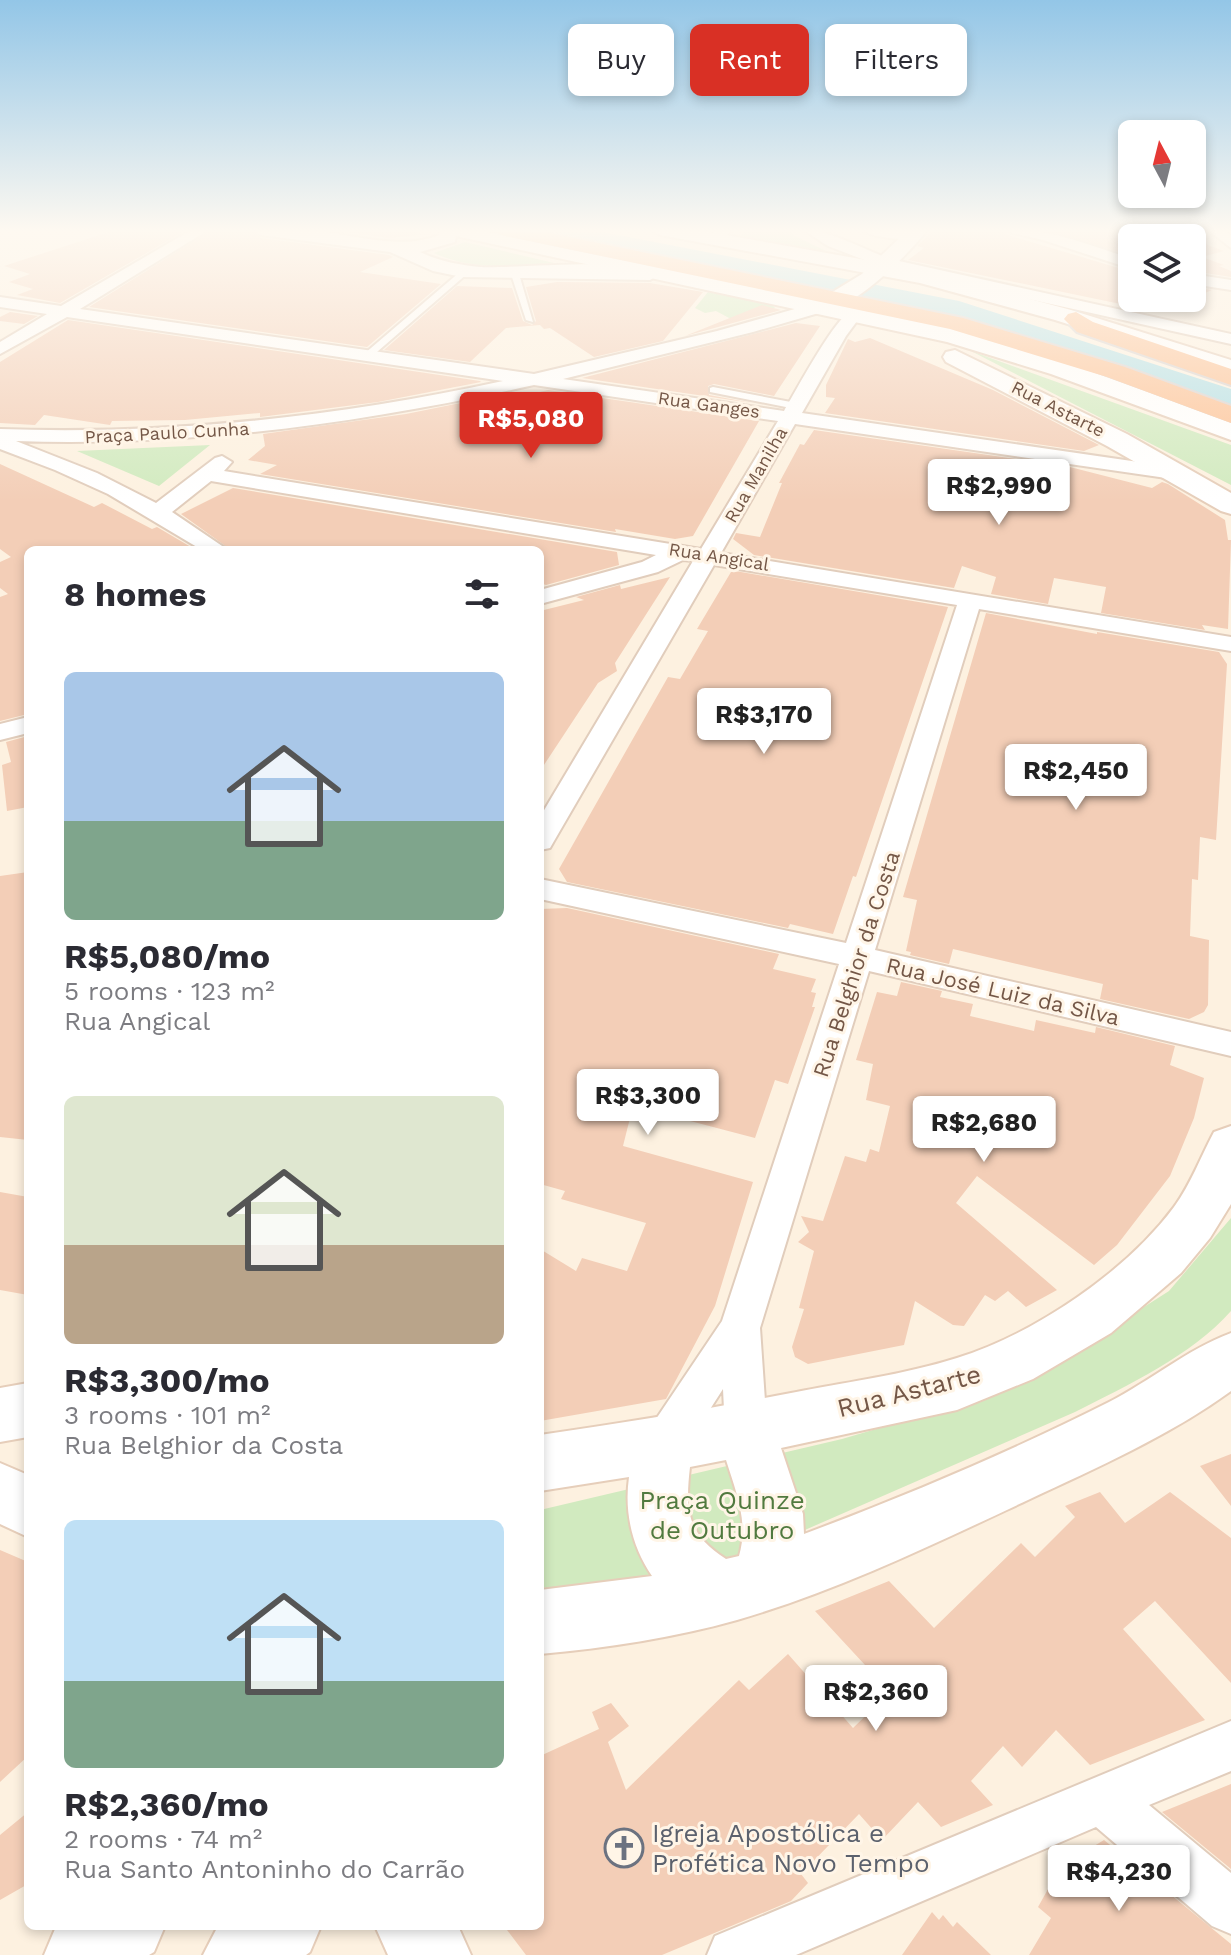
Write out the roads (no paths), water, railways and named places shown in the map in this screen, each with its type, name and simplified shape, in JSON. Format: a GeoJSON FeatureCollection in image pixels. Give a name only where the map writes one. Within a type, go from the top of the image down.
{"type":"FeatureCollection","features":[{"type":"Feature","properties":{"kind":"highway"},"geometry":{"type":"LineString","coordinates":[[957,320],[1116,372],[1231,415]]}},
{"type":"Feature","properties":{"kind":"highway"},"geometry":{"type":"LineString","coordinates":[[1038,320],[1231,384]]}},
{"type":"Feature","properties":{"kind":"highway"},"geometry":{"type":"LineString","coordinates":[[1090,320],[1085,327],[1231,377]]}},
{"type":"Feature","properties":{"kind":"main road","name":"Rua Astarte"},"geometry":{"type":"LineString","coordinates":[[917,320],[1231,505]]}},
{"type":"Feature","properties":{"kind":"main road"},"geometry":{"type":"LineString","coordinates":[[939,320],[1031,358],[1231,432]]}},
{"type":"Feature","properties":{"kind":"main road"},"geometry":{"type":"LineString","coordinates":[[1097,320],[1231,368]]}},
{"type":"Feature","properties":{"kind":"main road"},"geometry":{"type":"LineString","coordinates":[[1088,460],[1117,453],[1120,449],[1117,440]]}},
{"type":"Feature","properties":{"kind":"main road","name":"Rua Astarte"},"geometry":{"type":"LineString","coordinates":[[544,1462],[746,1430],[931,1391],[972,1379],[1066,1333],[1130,1289],[1167,1252],[1202,1205],[1231,1146]]}},
{"type":"Feature","properties":{"kind":"main road"},"geometry":{"type":"LineString","coordinates":[[544,1622],[598,1617],[742,1586],[928,1516],[1156,1407],[1207,1377],[1231,1358]]}},
{"type":"Feature","properties":{"kind":"main road"},"geometry":{"type":"LineString","coordinates":[[0,1417],[24,1411]]}},
{"type":"Feature","properties":{"kind":"main road"},"geometry":{"type":"LineString","coordinates":[[0,1417],[24,1419]]}},
{"type":"Feature","properties":{"kind":"main road"},"geometry":{"type":"LineString","coordinates":[[742,1586],[774,1543],[773,1514],[746,1430]]}},
{"type":"Feature","properties":{"kind":"main road"},"geometry":{"type":"LineString","coordinates":[[665,1442],[655,1507],[662,1536],[680,1563],[742,1586]]}},
{"type":"Feature","properties":{"kind":"main road"},"geometry":{"type":"LineString","coordinates":[[0,1492],[24,1505]]}},
{"type":"Feature","properties":{"kind":"main road"},"geometry":{"type":"LineString","coordinates":[[81,1955],[122,1930]]}},
{"type":"Feature","properties":{"kind":"main road"},"geometry":{"type":"LineString","coordinates":[[240,1955],[278,1930]]}},
{"type":"Feature","properties":{"kind":"main road"},"geometry":{"type":"LineString","coordinates":[[415,1930],[434,1955]]}},
{"type":"Feature","properties":{"kind":"street"},"geometry":{"type":"LineString","coordinates":[[0,349],[49,320]]}},
{"type":"Feature","properties":{"kind":"street","name":"Rua Ganges"},"geometry":{"type":"LineString","coordinates":[[112,320],[530,382],[794,411],[1180,474]]}},
{"type":"Feature","properties":{"kind":"street"},"geometry":{"type":"LineString","coordinates":[[265,428],[369,415],[530,382],[782,320]]}},
{"type":"Feature","properties":{"kind":"street"},"geometry":{"type":"LineString","coordinates":[[777,322],[812,320]]}},
{"type":"Feature","properties":{"kind":"street"},"geometry":{"type":"LineString","coordinates":[[818,320],[833,325],[838,335]]}},
{"type":"Feature","properties":{"kind":"street","name":"Rua Manilha"},"geometry":{"type":"LineString","coordinates":[[544,834],[847,320]]}},
{"type":"Feature","properties":{"kind":"street"},"geometry":{"type":"LineString","coordinates":[[1106,320],[1231,339]]}},
{"type":"Feature","properties":{"kind":"street","name":"Praça Paulo Cunha"},"geometry":{"type":"LineString","coordinates":[[0,435],[103,438],[265,428]]}},
{"type":"Feature","properties":{"kind":"street","name":"Praça Paulo Cunha"},"geometry":{"type":"LineString","coordinates":[[0,443],[81,472],[158,512],[265,428]]}},
{"type":"Feature","properties":{"kind":"street","name":"Rua Angical"},"geometry":{"type":"LineString","coordinates":[[207,474],[1231,644]]}},
{"type":"Feature","properties":{"kind":"street"},"geometry":{"type":"LineString","coordinates":[[158,512],[211,546]]}},
{"type":"Feature","properties":{"kind":"street"},"geometry":{"type":"LineString","coordinates":[[544,596],[667,562],[683,551]]}},
{"type":"Feature","properties":{"kind":"street","name":"Rua Belghior da Costa"},"geometry":{"type":"LineString","coordinates":[[665,1442],[740,1328],[970,600]]}},
{"type":"Feature","properties":{"kind":"street"},"geometry":{"type":"LineString","coordinates":[[0,732],[24,726]]}},
{"type":"Feature","properties":{"kind":"street","name":"Rua José Luiz da Silva"},"geometry":{"type":"LineString","coordinates":[[544,890],[858,957],[1231,1044]]}},
{"type":"Feature","properties":{"kind":"street","name":"Rua Belghior da Costa"},"geometry":{"type":"LineString","coordinates":[[740,1328],[746,1430]]}},
{"type":"Feature","properties":{"kind":"street"},"geometry":{"type":"LineString","coordinates":[[734,1955],[1231,1746]]}},
{"type":"Feature","properties":{"kind":"street"},"geometry":{"type":"LineString","coordinates":[[1104,1801],[1231,1907]]}},
{"type":"Feature","properties":{"kind":"lane"},"geometry":{"type":"LineString","coordinates":[[367,356],[409,320]]}},
{"type":"Feature","properties":{"kind":"lane"},"geometry":{"type":"LineString","coordinates":[[713,390],[794,411]]}},
{"type":"Feature","properties":{"kind":"waterway"},"geometry":{"type":"LineString","coordinates":[[993,320],[1231,399]]}},
{"type":"Feature","properties":{"kind":"place","name":"Igreja Apostólica e Profética Novo Tempo"},"geometry":{"type":"Point","coordinates":[624,1848]}},
{"type":"Feature","properties":{"kind":"park label","name":"Praça Quinze de Outubro"},"geometry":{"type":"Point","coordinates":[722,1515]}}]}
